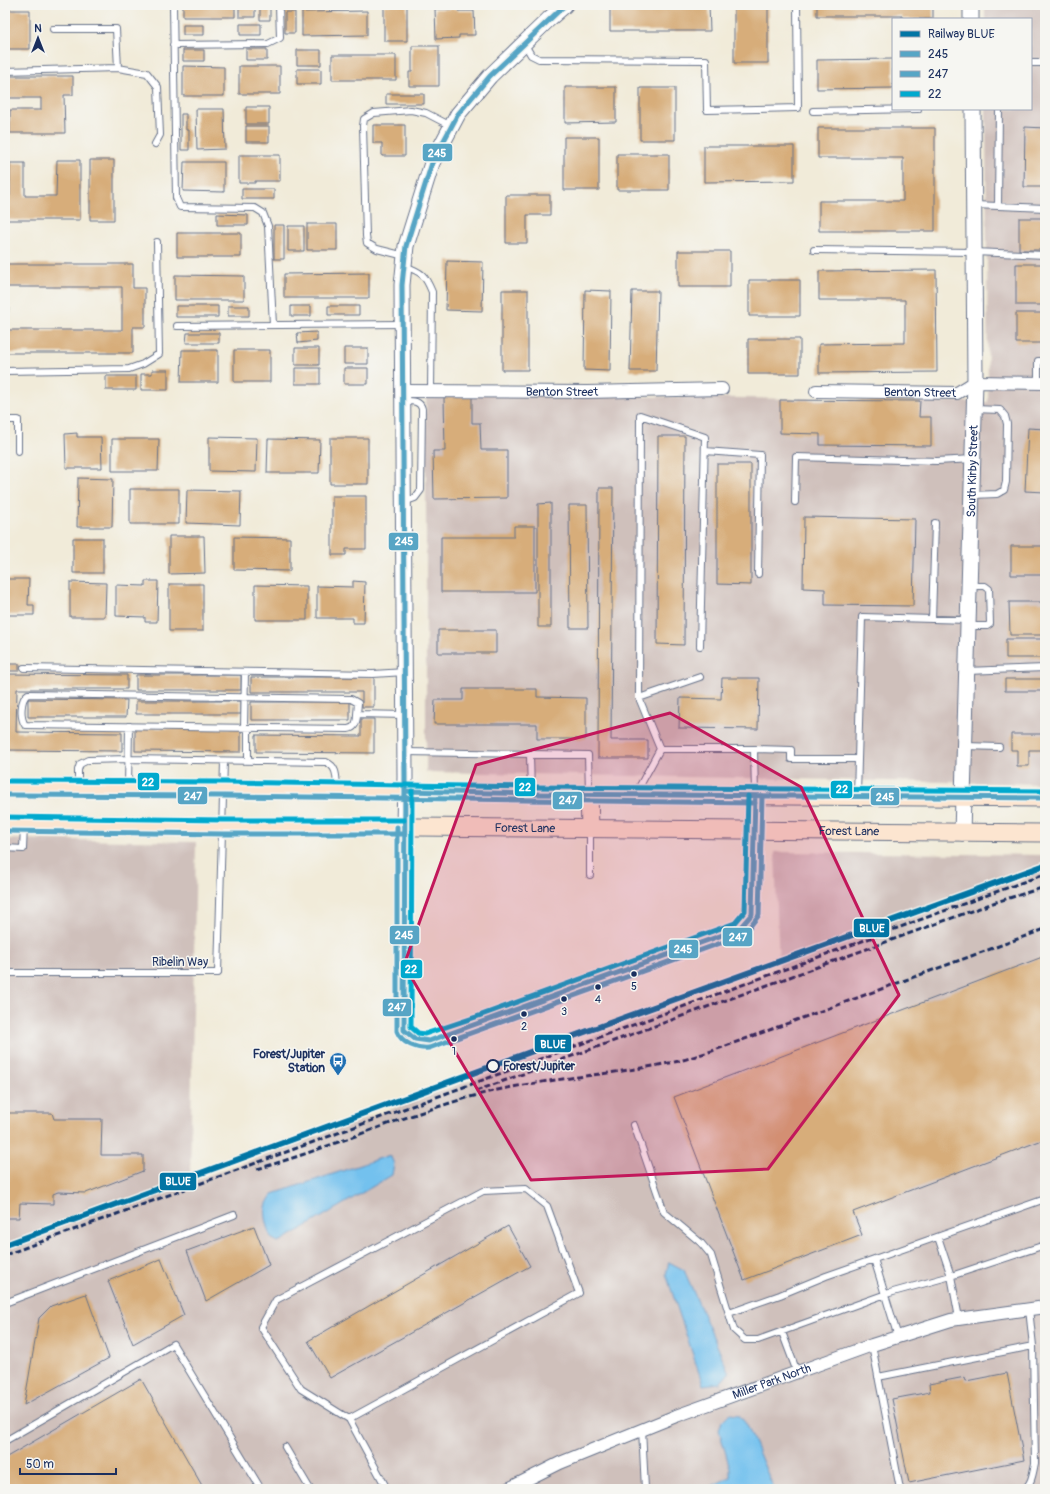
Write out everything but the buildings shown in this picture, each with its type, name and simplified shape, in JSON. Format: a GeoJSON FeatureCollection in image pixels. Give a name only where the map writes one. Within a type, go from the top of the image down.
{"type":"FeatureCollection","features":[{"type":"Feature","properties":{"kind":"main road"},"geometry":{"type":"LineString","coordinates":[[5,788],[1045,798]]}},
{"type":"Feature","properties":{"kind":"main road"},"geometry":{"type":"LineString","coordinates":[[589,794],[590,828]]}},
{"type":"Feature","properties":{"kind":"main road"},"geometry":{"type":"LineString","coordinates":[[754,830],[755,796]]}},
{"type":"Feature","properties":{"kind":"main road","name":"Forest Lane"},"geometry":{"type":"LineString","coordinates":[[5,824],[1045,833]]}},
{"type":"Feature","properties":{"kind":"street"},"geometry":{"type":"LineString","coordinates":[[971,5],[972,18]]}},
{"type":"Feature","properties":{"kind":"street"},"geometry":{"type":"LineString","coordinates":[[404,827],[405,672],[402,285],[406,246],[432,163],[458,114],[490,76],[559,7]]}},
{"type":"Feature","properties":{"kind":"street","name":"South Kirby Street"},"geometry":{"type":"LineString","coordinates":[[962,833],[974,409],[973,110]]}},
{"type":"Feature","properties":{"kind":"street"},"geometry":{"type":"LineString","coordinates":[[974,382],[1041,383]]}},
{"type":"Feature","properties":{"kind":"street","name":"Benton Street"},"geometry":{"type":"LineString","coordinates":[[816,391],[957,393],[974,382]]}},
{"type":"Feature","properties":{"kind":"street","name":"Benton Street"},"geometry":{"type":"LineString","coordinates":[[403,396],[431,391],[587,392],[722,389]]}},
{"type":"Feature","properties":{"kind":"street","name":"Miller Park North"},"geometry":{"type":"LineString","coordinates":[[508,1489],[560,1463],[642,1430],[872,1345],[950,1320],[1045,1307]]}},
{"type":"Feature","properties":{"kind":"lane"},"geometry":{"type":"LineString","coordinates":[[173,5],[176,198],[180,207],[255,208],[263,213],[268,226],[273,325]]}},
{"type":"Feature","properties":{"kind":"lane"},"geometry":{"type":"LineString","coordinates":[[173,45],[268,44],[280,38],[279,5]]}},
{"type":"Feature","properties":{"kind":"lane"},"geometry":{"type":"LineString","coordinates":[[524,43],[530,55],[540,59],[706,60],[707,110],[798,108],[797,5]]}},
{"type":"Feature","properties":{"kind":"lane"},"geometry":{"type":"LineString","coordinates":[[53,29],[116,29],[118,68]]}},
{"type":"Feature","properties":{"kind":"lane"},"geometry":{"type":"LineString","coordinates":[[1032,63],[1045,63]]}},
{"type":"Feature","properties":{"kind":"lane"},"geometry":{"type":"LineString","coordinates":[[5,71],[118,68],[147,74],[158,87],[160,135],[155,144]]}},
{"type":"Feature","properties":{"kind":"lane"},"geometry":{"type":"LineString","coordinates":[[813,111],[892,109]]}},
{"type":"Feature","properties":{"kind":"lane"},"geometry":{"type":"LineString","coordinates":[[431,391],[432,292],[427,280],[419,271],[404,261],[367,243],[363,126],[364,119],[374,113],[411,110],[426,112],[452,126]]}},
{"type":"Feature","properties":{"kind":"lane"},"geometry":{"type":"LineString","coordinates":[[998,206],[999,110]]}},
{"type":"Feature","properties":{"kind":"lane"},"geometry":{"type":"LineString","coordinates":[[974,205],[1045,208]]}},
{"type":"Feature","properties":{"kind":"lane"},"geometry":{"type":"LineString","coordinates":[[5,371],[129,369],[143,364],[159,354],[157,242]]}},
{"type":"Feature","properties":{"kind":"lane"},"geometry":{"type":"LineString","coordinates":[[814,250],[974,252],[1045,255]]}},
{"type":"Feature","properties":{"kind":"lane"},"geometry":{"type":"LineString","coordinates":[[178,326],[402,324]]}},
{"type":"Feature","properties":{"kind":"lane"},"geometry":{"type":"LineString","coordinates":[[1041,383],[1038,361],[1045,361]]}},
{"type":"Feature","properties":{"kind":"lane"},"geometry":{"type":"LineString","coordinates":[[972,495],[996,494],[1004,490],[1006,482],[1008,424],[1005,416],[1000,410],[974,409]]}},
{"type":"Feature","properties":{"kind":"lane"},"geometry":{"type":"LineString","coordinates":[[660,749],[639,698],[640,415],[705,438],[700,646]]}},
{"type":"Feature","properties":{"kind":"lane"},"geometry":{"type":"LineString","coordinates":[[5,420],[18,420],[18,451]]}},
{"type":"Feature","properties":{"kind":"lane"},"geometry":{"type":"LineString","coordinates":[[705,451],[760,455],[758,574]]}},
{"type":"Feature","properties":{"kind":"lane"},"geometry":{"type":"LineString","coordinates":[[795,502],[796,457],[937,461],[973,459]]}},
{"type":"Feature","properties":{"kind":"lane"},"geometry":{"type":"LineString","coordinates":[[932,619],[935,523]]}},
{"type":"Feature","properties":{"kind":"lane"},"geometry":{"type":"LineString","coordinates":[[857,797],[862,617],[932,619],[987,626],[990,624],[989,589],[985,586],[969,586]]}},
{"type":"Feature","properties":{"kind":"lane"},"geometry":{"type":"LineString","coordinates":[[24,668],[373,674],[405,672]]}},
{"type":"Feature","properties":{"kind":"lane"},"geometry":{"type":"LineString","coordinates":[[967,670],[1045,668]]}},
{"type":"Feature","properties":{"kind":"lane"},"geometry":{"type":"LineString","coordinates":[[245,672],[248,761]]}},
{"type":"Feature","properties":{"kind":"lane"},"geometry":{"type":"LineString","coordinates":[[639,698],[700,677]]}},
{"type":"Feature","properties":{"kind":"lane"},"geometry":{"type":"LineString","coordinates":[[28,694],[351,699],[356,700],[358,703],[357,714],[357,721],[352,729],[25,725],[22,721],[23,699],[28,694]]}},
{"type":"Feature","properties":{"kind":"lane"},"geometry":{"type":"LineString","coordinates":[[357,714],[405,715]]}},
{"type":"Feature","properties":{"kind":"lane"},"geometry":{"type":"LineString","coordinates":[[128,788],[129,726]]}},
{"type":"Feature","properties":{"kind":"lane"},"geometry":{"type":"LineString","coordinates":[[964,746],[999,747]]}},
{"type":"Feature","properties":{"kind":"lane"},"geometry":{"type":"LineString","coordinates":[[660,749],[791,750],[791,759],[857,759]]}},
{"type":"Feature","properties":{"kind":"lane"},"geometry":{"type":"LineString","coordinates":[[635,795],[660,749]]}},
{"type":"Feature","properties":{"kind":"lane"},"geometry":{"type":"LineString","coordinates":[[754,749],[755,796]]}},
{"type":"Feature","properties":{"kind":"lane"},"geometry":{"type":"LineString","coordinates":[[405,752],[588,755],[589,794]]}},
{"type":"Feature","properties":{"kind":"lane"},"geometry":{"type":"LineString","coordinates":[[530,755],[531,794]]}},
{"type":"Feature","properties":{"kind":"lane"},"geometry":{"type":"LineString","coordinates":[[78,788],[78,770],[80,764],[88,760],[128,759],[326,762],[330,764],[336,772],[337,790]]}},
{"type":"Feature","properties":{"kind":"lane","name":"Ribelin Way"},"geometry":{"type":"LineString","coordinates":[[5,973],[218,973],[224,761]]}},
{"type":"Feature","properties":{"kind":"lane"},"geometry":{"type":"LineString","coordinates":[[5,848],[23,849],[24,824]]}},
{"type":"Feature","properties":{"kind":"lane"},"geometry":{"type":"LineString","coordinates":[[404,827],[404,1030],[408,1036],[422,1042],[429,1041],[493,1019],[740,929],[752,914],[754,830]]}},
{"type":"Feature","properties":{"kind":"lane"},"geometry":{"type":"LineString","coordinates":[[590,828],[590,875]]}},
{"type":"Feature","properties":{"kind":"lane"},"geometry":{"type":"LineString","coordinates":[[634,1125],[664,1212],[701,1243],[711,1255],[734,1330],[745,1340],[758,1340],[886,1294],[950,1276],[1045,1245]]}},
{"type":"Feature","properties":{"kind":"lane"},"geometry":{"type":"LineString","coordinates":[[349,1419],[579,1293],[547,1206],[526,1189],[483,1191],[276,1300],[261,1327],[301,1388],[349,1419],[387,1489]]}},
{"type":"Feature","properties":{"kind":"lane"},"geometry":{"type":"LineString","coordinates":[[729,1313],[826,1276],[1045,1199]]}},
{"type":"Feature","properties":{"kind":"lane"},"geometry":{"type":"LineString","coordinates":[[5,1303],[234,1215]]}},
{"type":"Feature","properties":{"kind":"lane"},"geometry":{"type":"LineString","coordinates":[[938,1237],[950,1276],[960,1318]]}},
{"type":"Feature","properties":{"kind":"lane"},"geometry":{"type":"LineString","coordinates":[[874,1259],[898,1337]]}},
{"type":"Feature","properties":{"kind":"lane"},"geometry":{"type":"LineString","coordinates":[[1024,1489],[1027,1487],[1032,1477],[1035,1464],[1033,1346],[1030,1308]]}},
{"type":"Feature","properties":{"kind":"lane"},"geometry":{"type":"LineString","coordinates":[[782,1332],[797,1372]]}},
{"type":"Feature","properties":{"kind":"lane"},"geometry":{"type":"LineString","coordinates":[[5,1441],[173,1344],[261,1489]]}},
{"type":"Feature","properties":{"kind":"lane"},"geometry":{"type":"LineString","coordinates":[[872,1345],[900,1489]]}},
{"type":"Feature","properties":{"kind":"lane"},"geometry":{"type":"LineString","coordinates":[[878,1378],[1033,1346]]}},
{"type":"Feature","properties":{"kind":"lane"},"geometry":{"type":"LineString","coordinates":[[642,1430],[645,1489]]}},
{"type":"Feature","properties":{"kind":"lane"},"geometry":{"type":"LineString","coordinates":[[285,1447],[310,1489]]}},
{"type":"Feature","properties":{"kind":"highlighted area"},"geometry":{"type":"Polygon","coordinates":[[[670,713],[801,787],[899,995],[768,1169],[531,1180],[404,965],[476,765],[670,713]]]}},
{"type":"Feature","properties":{"kind":"shaded area"},"geometry":{"type":"Polygon","coordinates":[[[985,5],[1045,5],[1045,784],[426,772],[426,393],[988,402],[986,110],[1032,110],[1032,18],[985,18],[985,5]]]}},
{"type":"Feature","properties":{"kind":"shaded area"},"geometry":{"type":"Polygon","coordinates":[[[5,839],[196,842],[190,1182],[779,969],[775,852],[1045,855],[1045,1489],[5,1489],[5,839]]]}},
{"type":"Feature","properties":{"kind":"water"},"geometry":{"type":"Polygon","coordinates":[[[390,1155],[394,1164],[392,1175],[283,1240],[278,1242],[271,1238],[266,1221],[266,1210],[269,1200],[273,1194],[390,1155]]]}},
{"type":"Feature","properties":{"kind":"water"},"geometry":{"type":"Polygon","coordinates":[[[669,1262],[684,1270],[729,1373],[720,1383],[703,1385],[666,1274],[669,1262]]]}},
{"type":"Feature","properties":{"kind":"water"},"geometry":{"type":"Polygon","coordinates":[[[729,1414],[739,1415],[747,1425],[774,1489],[706,1489],[730,1477],[730,1468],[719,1430],[722,1421],[729,1414]]]}},
{"type":"Feature","properties":{"kind":"railway"},"geometry":{"type":"LineString","coordinates":[[5,1255],[1045,874]]}},
{"type":"Feature","properties":{"kind":"railway"},"geometry":{"type":"LineString","coordinates":[[476,1091],[996,902],[1045,887]]}},
{"type":"Feature","properties":{"kind":"railway"},"geometry":{"type":"LineString","coordinates":[[257,1169],[316,1150],[433,1108],[493,1091],[537,1083],[625,1071],[690,1058],[1045,929]]}},
{"type":"Feature","properties":{"kind":"rail line","name":"BLUE"},"geometry":{"type":"LineString","coordinates":[[5,1245],[1045,865]]}},
{"type":"Feature","properties":{"kind":"transit line","name":"245"},"geometry":{"type":"LineString","coordinates":[[565,5],[490,76],[458,114],[432,163],[406,246],[402,285],[405,777],[404,1030],[415,1039],[429,1041],[739,929],[752,914],[755,796]]}},
{"type":"Feature","properties":{"kind":"transit line","name":"22"},"geometry":{"type":"LineString","coordinates":[[5,781],[1045,791]]}},
{"type":"Feature","properties":{"kind":"transit line","name":"245"},"geometry":{"type":"LineString","coordinates":[[405,791],[531,794],[1045,798]]}},
{"type":"Feature","properties":{"kind":"transit line","name":"22"},"geometry":{"type":"LineString","coordinates":[[412,791],[411,1027],[418,1033],[425,1034],[735,923],[745,911],[748,796]]}},
{"type":"Feature","properties":{"kind":"transit line","name":"247"},"geometry":{"type":"LineString","coordinates":[[5,795],[224,796],[755,803]]}},
{"type":"Feature","properties":{"kind":"transit line","name":"247"},"geometry":{"type":"LineString","coordinates":[[397,827],[397,1031],[399,1036],[410,1045],[420,1048],[429,1048],[743,935],[759,915],[762,796]]}},
{"type":"Feature","properties":{"kind":"transit line","name":"22"},"geometry":{"type":"LineString","coordinates":[[5,817],[223,820],[404,820]]}},
{"type":"Feature","properties":{"kind":"transit line","name":"247"},"geometry":{"type":"LineString","coordinates":[[5,831],[223,834],[404,834]]}},
{"type":"Feature","properties":{"kind":"place","name":"5"},"geometry":{"type":"Point","coordinates":[634,974]}},
{"type":"Feature","properties":{"kind":"place","name":"4"},"geometry":{"type":"Point","coordinates":[598,987]}},
{"type":"Feature","properties":{"kind":"place","name":"3"},"geometry":{"type":"Point","coordinates":[564,999]}},
{"type":"Feature","properties":{"kind":"place","name":"2"},"geometry":{"type":"Point","coordinates":[524,1014]}},
{"type":"Feature","properties":{"kind":"place","name":"1"},"geometry":{"type":"Point","coordinates":[454,1039]}},
{"type":"Feature","properties":{"kind":"place","name":"Forest/Jupiter"},"geometry":{"type":"Point","coordinates":[493,1066]}},
{"type":"Feature","properties":{"kind":"place","name":"Forest/Jupiter Station"},"geometry":{"type":"Point","coordinates":[338,1076]}}]}
